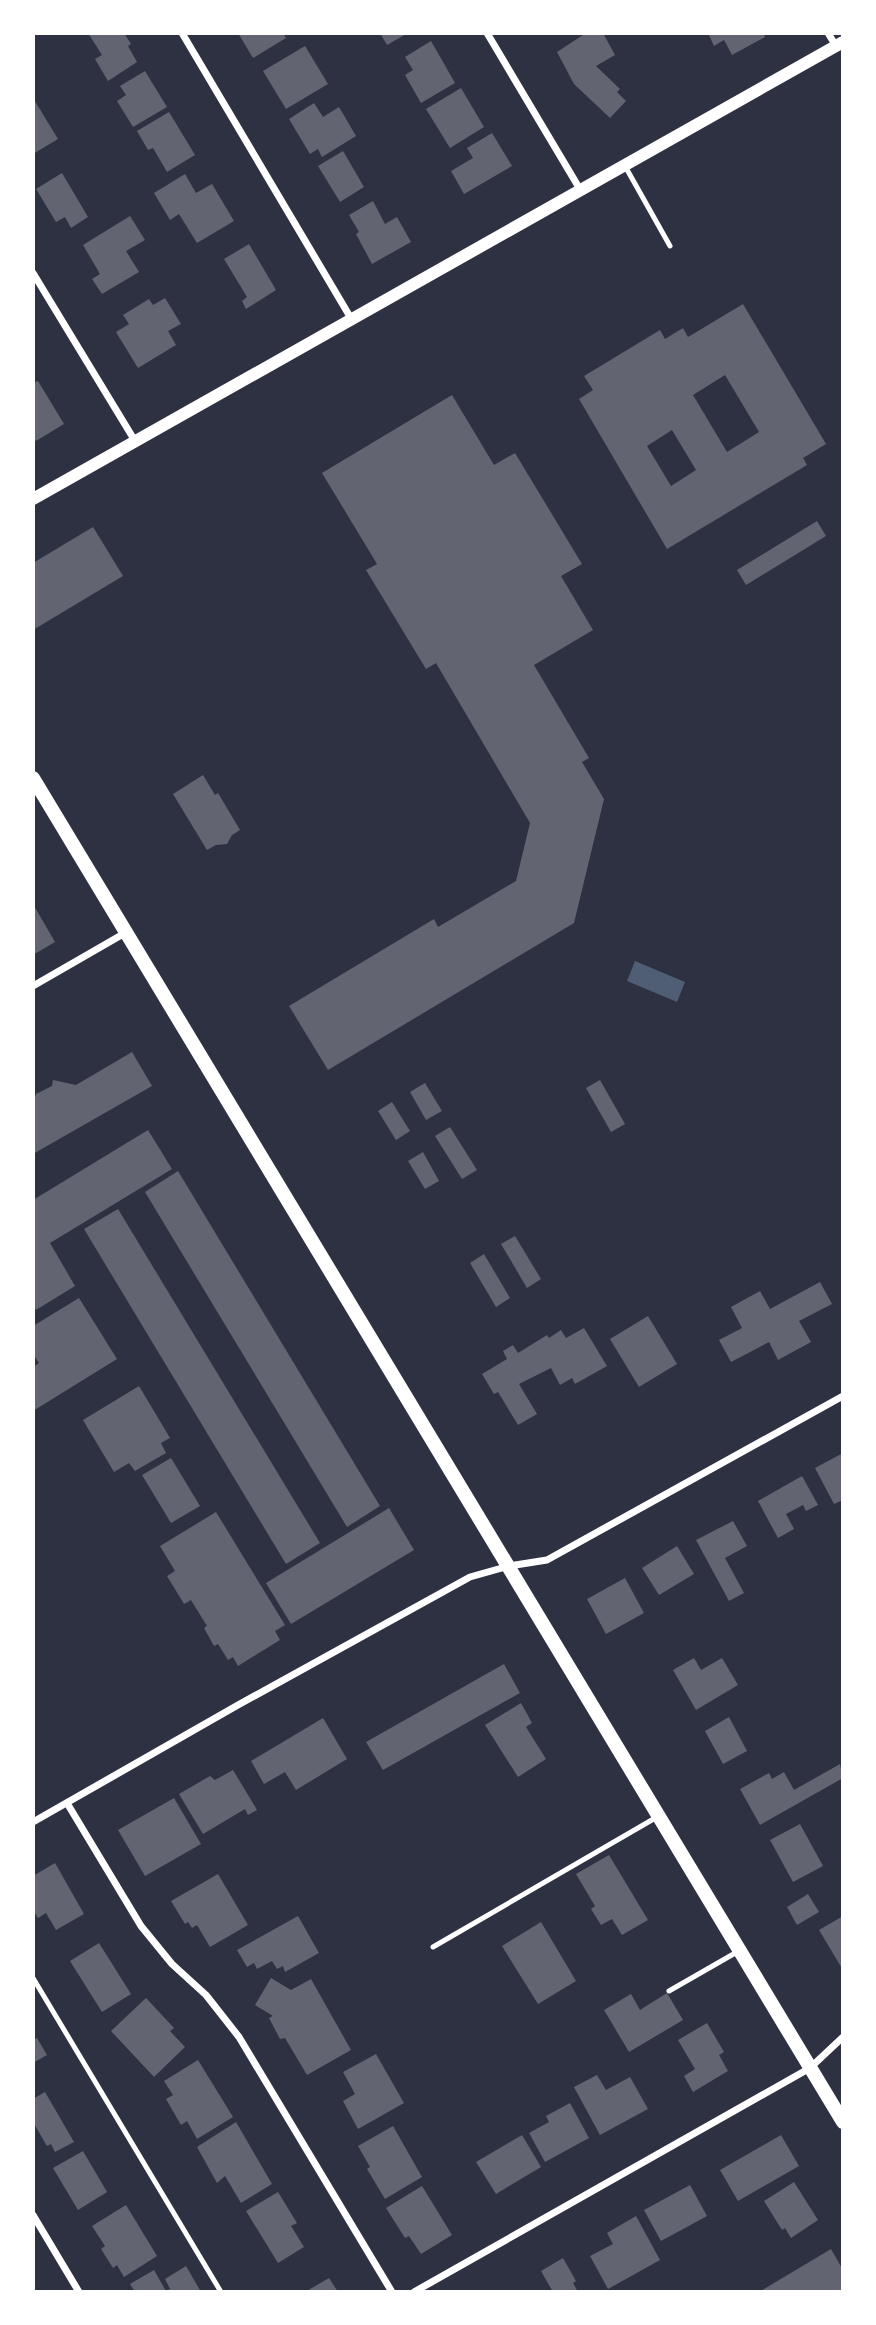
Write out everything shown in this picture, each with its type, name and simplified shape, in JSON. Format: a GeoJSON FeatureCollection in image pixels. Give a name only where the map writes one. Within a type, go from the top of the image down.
{"type":"FeatureCollection","features":[{"type":"Feature","properties":{"kind":"main road"},"geometry":{"type":"LineString","coordinates":[[33,778],[843,2122]]}},
{"type":"Feature","properties":{"kind":"street"},"geometry":{"type":"LineString","coordinates":[[182,33],[352,320]]}},
{"type":"Feature","properties":{"kind":"street"},"geometry":{"type":"LineString","coordinates":[[487,33],[581,191]]}},
{"type":"Feature","properties":{"kind":"street"},"geometry":{"type":"LineString","coordinates":[[33,499],[839,44],[828,33]]}},
{"type":"Feature","properties":{"kind":"street"},"geometry":{"type":"LineString","coordinates":[[33,273],[135,441]]}},
{"type":"Feature","properties":{"kind":"street"},"geometry":{"type":"LineString","coordinates":[[33,986],[125,933]]}},
{"type":"Feature","properties":{"kind":"street"},"geometry":{"type":"LineString","coordinates":[[33,1822],[273,1685],[470,1577],[551,1558],[843,1396]]}},
{"type":"Feature","properties":{"kind":"street"},"geometry":{"type":"LineString","coordinates":[[66,1804],[141,1926],[172,1964],[206,1994],[239,2037],[392,2292]]}},
{"type":"Feature","properties":{"kind":"street"},"geometry":{"type":"LineString","coordinates":[[414,2292],[810,2068],[843,2036]]}},
{"type":"Feature","properties":{"kind":"street"},"geometry":{"type":"LineString","coordinates":[[33,2215],[79,2292]]}},
{"type":"Feature","properties":{"kind":"lane"},"geometry":{"type":"LineString","coordinates":[[625,166],[670,246]]}},
{"type":"Feature","properties":{"kind":"lane"},"geometry":{"type":"LineString","coordinates":[[433,1947],[659,1815]]}},
{"type":"Feature","properties":{"kind":"lane"},"geometry":{"type":"LineString","coordinates":[[669,1991],[740,1951]]}},
{"type":"Feature","properties":{"kind":"lane"},"geometry":{"type":"LineString","coordinates":[[33,1978],[221,2292]]}},
{"type":"Feature","properties":{"kind":"water"},"geometry":{"type":"Polygon","coordinates":[[[635,961],[685,982],[677,1002],[627,981],[635,961]]]}},
{"type":"Feature","properties":{"kind":"building"},"geometry":{"type":"Polygon","coordinates":[[[88,33],[124,33],[137,62],[108,81],[95,59],[102,55],[88,33]]]}},
{"type":"Feature","properties":{"kind":"building"},"geometry":{"type":"Polygon","coordinates":[[[238,33],[283,33],[286,38],[253,58],[238,33]]]}},
{"type":"Feature","properties":{"kind":"building"},"geometry":{"type":"Polygon","coordinates":[[[380,33],[408,33],[387,45],[380,33]]]}},
{"type":"Feature","properties":{"kind":"building"},"geometry":{"type":"Polygon","coordinates":[[[586,33],[603,33],[615,55],[596,66],[620,89],[617,92],[626,101],[610,118],[574,84],[557,52],[586,33]]]}},
{"type":"Feature","properties":{"kind":"building"},"geometry":{"type":"Polygon","coordinates":[[[708,33],[763,33],[765,37],[732,55],[724,40],[714,46],[708,33]]]}},
{"type":"Feature","properties":{"kind":"building"},"geometry":{"type":"Polygon","coordinates":[[[431,41],[455,83],[421,103],[405,75],[413,70],[405,57],[431,41]]]}},
{"type":"Feature","properties":{"kind":"building"},"geometry":{"type":"Polygon","coordinates":[[[305,46],[328,84],[286,109],[263,71],[305,46]]]}},
{"type":"Feature","properties":{"kind":"building"},"geometry":{"type":"Polygon","coordinates":[[[145,71],[167,107],[133,127],[117,101],[126,95],[120,86],[145,71]]]}},
{"type":"Feature","properties":{"kind":"building"},"geometry":{"type":"Polygon","coordinates":[[[461,88],[484,127],[450,148],[426,109],[461,88]]]}},
{"type":"Feature","properties":{"kind":"building"},"geometry":{"type":"Polygon","coordinates":[[[33,98],[58,139],[33,154],[33,98]]]}},
{"type":"Feature","properties":{"kind":"building"},"geometry":{"type":"Polygon","coordinates":[[[314,103],[323,117],[339,107],[356,136],[322,157],[318,149],[310,154],[289,119],[314,103]]]}},
{"type":"Feature","properties":{"kind":"building"},"geometry":{"type":"Polygon","coordinates":[[[169,112],[195,155],[167,172],[153,148],[148,150],[137,131],[169,112]]]}},
{"type":"Feature","properties":{"kind":"building"},"geometry":{"type":"Polygon","coordinates":[[[492,133],[512,166],[464,194],[451,171],[473,158],[467,148],[492,133]]]}},
{"type":"Feature","properties":{"kind":"building"},"geometry":{"type":"Polygon","coordinates":[[[343,151],[364,187],[340,202],[318,166],[343,151]]]}},
{"type":"Feature","properties":{"kind":"building"},"geometry":{"type":"Polygon","coordinates":[[[62,173],[88,217],[71,228],[65,217],[56,222],[36,189],[62,173]]]}},
{"type":"Feature","properties":{"kind":"building"},"geometry":{"type":"Polygon","coordinates":[[[185,174],[196,193],[212,184],[234,221],[197,243],[179,214],[170,220],[154,193],[185,174]]]}},
{"type":"Feature","properties":{"kind":"building"},"geometry":{"type":"Polygon","coordinates":[[[373,201],[385,224],[397,217],[411,242],[372,264],[349,215],[373,201]]]}},
{"type":"Feature","properties":{"kind":"building"},"geometry":{"type":"Polygon","coordinates":[[[130,216],[145,240],[126,251],[139,272],[102,294],[92,279],[100,274],[83,245],[130,216]]]}},
{"type":"Feature","properties":{"kind":"building"},"geometry":{"type":"Polygon","coordinates":[[[249,244],[276,290],[246,309],[242,301],[247,297],[224,259],[249,244]]]}},
{"type":"Feature","properties":{"kind":"building"},"geometry":{"type":"Polygon","coordinates":[[[165,298],[181,324],[168,331],[176,345],[138,368],[116,332],[129,324],[123,315],[149,299],[153,305],[165,298]]]}},
{"type":"Feature","properties":{"kind":"building"},"geometry":{"type":"Polygon","coordinates":[[[743,304],[826,444],[803,458],[807,465],[667,549],[579,399],[593,390],[584,376],[660,330],[665,339],[683,328],[688,337],[743,304]],[[725,375],[693,395],[727,452],[759,432],[725,375]],[[672,430],[647,446],[671,486],[696,470],[672,430]]]}},
{"type":"Feature","properties":{"kind":"building"},"geometry":{"type":"Polygon","coordinates":[[[38,381],[64,424],[36,441],[33,436],[33,383],[38,381]]]}},
{"type":"Feature","properties":{"kind":"building"},"geometry":{"type":"Polygon","coordinates":[[[452,395],[494,465],[515,453],[582,564],[561,576],[593,630],[534,665],[589,758],[582,762],[604,799],[574,923],[328,1070],[289,1006],[434,919],[438,927],[516,881],[530,823],[436,663],[426,669],[366,570],[377,564],[322,473],[452,395]]]}},
{"type":"Feature","properties":{"kind":"building"},"geometry":{"type":"Polygon","coordinates":[[[817,521],[826,536],[746,585],[737,570],[817,521]]]}},
{"type":"Feature","properties":{"kind":"building"},"geometry":{"type":"Polygon","coordinates":[[[93,527],[123,576],[33,630],[33,563],[93,527]]]}},
{"type":"Feature","properties":{"kind":"building"},"geometry":{"type":"Polygon","coordinates":[[[203,775],[215,795],[218,793],[240,830],[232,835],[227,844],[216,845],[207,850],[173,794],[203,775]]]}},
{"type":"Feature","properties":{"kind":"building"},"geometry":{"type":"Polygon","coordinates":[[[33,904],[55,942],[33,955],[33,904]]]}},
{"type":"Feature","properties":{"kind":"building"},"geometry":{"type":"Polygon","coordinates":[[[132,1052],[152,1086],[33,1154],[33,1103],[36,1094],[52,1086],[53,1080],[76,1085],[132,1052]]]}},
{"type":"Feature","properties":{"kind":"building"},"geometry":{"type":"Polygon","coordinates":[[[600,1080],[625,1124],[611,1132],[586,1088],[600,1080]]]}},
{"type":"Feature","properties":{"kind":"building"},"geometry":{"type":"Polygon","coordinates":[[[425,1083],[442,1111],[426,1120],[410,1092],[425,1083]]]}},
{"type":"Feature","properties":{"kind":"building"},"geometry":{"type":"Polygon","coordinates":[[[392,1102],[410,1131],[396,1140],[378,1111],[392,1102]]]}},
{"type":"Feature","properties":{"kind":"building"},"geometry":{"type":"Polygon","coordinates":[[[450,1127],[477,1170],[462,1179],[435,1136],[450,1127]]]}},
{"type":"Feature","properties":{"kind":"building"},"geometry":{"type":"Polygon","coordinates":[[[148,1130],[172,1169],[50,1243],[75,1286],[36,1310],[33,1305],[33,1200],[148,1130]]]}},
{"type":"Feature","properties":{"kind":"building"},"geometry":{"type":"Polygon","coordinates":[[[423,1152],[439,1181],[425,1189],[408,1161],[423,1152]]]}},
{"type":"Feature","properties":{"kind":"building"},"geometry":{"type":"Polygon","coordinates":[[[178,1171],[380,1506],[347,1527],[145,1192],[178,1171]]]}},
{"type":"Feature","properties":{"kind":"building"},"geometry":{"type":"Polygon","coordinates":[[[118,1209],[320,1543],[286,1564],[84,1229],[118,1209]]]}},
{"type":"Feature","properties":{"kind":"building"},"geometry":{"type":"Polygon","coordinates":[[[515,1236],[541,1279],[527,1288],[501,1244],[515,1236]]]}},
{"type":"Feature","properties":{"kind":"building"},"geometry":{"type":"Polygon","coordinates":[[[484,1254],[510,1298],[496,1307],[470,1263],[484,1254]]]}},
{"type":"Feature","properties":{"kind":"building"},"geometry":{"type":"Polygon","coordinates":[[[820,1282],[832,1304],[799,1321],[811,1342],[778,1360],[769,1342],[731,1362],[719,1340],[742,1328],[731,1307],[760,1291],[770,1309],[820,1282]]]}},
{"type":"Feature","properties":{"kind":"building"},"geometry":{"type":"Polygon","coordinates":[[[79,1298],[117,1359],[33,1411],[33,1367],[39,1363],[33,1354],[33,1326],[79,1298]]]}},
{"type":"Feature","properties":{"kind":"building"},"geometry":{"type":"Polygon","coordinates":[[[648,1316],[677,1364],[639,1387],[610,1339],[648,1316]]]}},
{"type":"Feature","properties":{"kind":"building"},"geometry":{"type":"Polygon","coordinates":[[[584,1328],[607,1366],[575,1384],[572,1378],[560,1385],[551,1368],[519,1384],[537,1414],[518,1425],[498,1392],[494,1394],[482,1374],[507,1359],[503,1351],[513,1345],[518,1353],[547,1335],[549,1338],[561,1330],[566,1338],[584,1328]]]}},
{"type":"Feature","properties":{"kind":"building"},"geometry":{"type":"Polygon","coordinates":[[[139,1386],[170,1438],[161,1443],[166,1453],[135,1471],[129,1463],[114,1472],[83,1420],[139,1386]]]}},
{"type":"Feature","properties":{"kind":"building"},"geometry":{"type":"Polygon","coordinates":[[[843,1453],[843,1500],[834,1504],[815,1468],[843,1453]]]}},
{"type":"Feature","properties":{"kind":"building"},"geometry":{"type":"Polygon","coordinates":[[[171,1458],[200,1506],[171,1523],[142,1475],[171,1458]]]}},
{"type":"Feature","properties":{"kind":"building"},"geometry":{"type":"Polygon","coordinates":[[[802,1476],[818,1505],[806,1511],[803,1505],[786,1514],[794,1529],[778,1538],[758,1501],[802,1476]]]}},
{"type":"Feature","properties":{"kind":"building"},"geometry":{"type":"Polygon","coordinates":[[[389,1508],[414,1550],[291,1624],[266,1583],[389,1508]]]}},
{"type":"Feature","properties":{"kind":"building"},"geometry":{"type":"Polygon","coordinates":[[[216,1512],[285,1625],[275,1631],[280,1640],[238,1666],[233,1657],[228,1660],[218,1644],[214,1646],[204,1628],[207,1626],[191,1600],[184,1604],[167,1576],[175,1571],[160,1546],[216,1512]]]}},
{"type":"Feature","properties":{"kind":"building"},"geometry":{"type":"Polygon","coordinates":[[[733,1521],[747,1546],[725,1558],[744,1593],[729,1601],[696,1540],[733,1521]]]}},
{"type":"Feature","properties":{"kind":"building"},"geometry":{"type":"Polygon","coordinates":[[[677,1546],[694,1574],[659,1595],[642,1568],[677,1546]]]}},
{"type":"Feature","properties":{"kind":"building"},"geometry":{"type":"Polygon","coordinates":[[[625,1578],[644,1613],[606,1634],[587,1599],[625,1578]]]}},
{"type":"Feature","properties":{"kind":"building"},"geometry":{"type":"Polygon","coordinates":[[[694,1658],[701,1670],[722,1658],[738,1685],[696,1710],[673,1670],[694,1658]]]}},
{"type":"Feature","properties":{"kind":"building"},"geometry":{"type":"Polygon","coordinates":[[[504,1664],[520,1693],[383,1770],[366,1742],[504,1664]]]}},
{"type":"Feature","properties":{"kind":"building"},"geometry":{"type":"Polygon","coordinates":[[[521,1703],[532,1723],[526,1727],[546,1759],[518,1777],[485,1725],[521,1703]]]}},
{"type":"Feature","properties":{"kind":"building"},"geometry":{"type":"Polygon","coordinates":[[[729,1717],[747,1751],[723,1764],[705,1731],[729,1717]]]}},
{"type":"Feature","properties":{"kind":"building"},"geometry":{"type":"Polygon","coordinates":[[[323,1718],[347,1759],[296,1790],[285,1772],[264,1784],[251,1761],[323,1718]]]}},
{"type":"Feature","properties":{"kind":"building"},"geometry":{"type":"Polygon","coordinates":[[[840,1764],[843,1778],[760,1825],[740,1789],[769,1773],[772,1779],[784,1772],[794,1790],[840,1764]]]}},
{"type":"Feature","properties":{"kind":"building"},"geometry":{"type":"Polygon","coordinates":[[[233,1770],[257,1810],[248,1815],[245,1809],[203,1834],[179,1794],[210,1776],[215,1780],[233,1770]]]}},
{"type":"Feature","properties":{"kind":"building"},"geometry":{"type":"Polygon","coordinates":[[[174,1798],[201,1844],[145,1876],[118,1830],[174,1798]]]}},
{"type":"Feature","properties":{"kind":"building"},"geometry":{"type":"Polygon","coordinates":[[[800,1824],[823,1866],[793,1882],[770,1840],[800,1824]]]}},
{"type":"Feature","properties":{"kind":"building"},"geometry":{"type":"Polygon","coordinates":[[[609,1855],[648,1920],[622,1935],[612,1919],[601,1925],[591,1909],[595,1906],[576,1874],[609,1855]]]}},
{"type":"Feature","properties":{"kind":"building"},"geometry":{"type":"Polygon","coordinates":[[[55,1863],[84,1914],[56,1930],[46,1913],[38,1918],[33,1910],[33,1876],[55,1863]]]}},
{"type":"Feature","properties":{"kind":"building"},"geometry":{"type":"Polygon","coordinates":[[[218,1874],[248,1925],[210,1947],[197,1925],[192,1928],[188,1922],[185,1924],[171,1901],[218,1874]]]}},
{"type":"Feature","properties":{"kind":"building"},"geometry":{"type":"Polygon","coordinates":[[[808,1894],[819,1912],[797,1925],[787,1907],[808,1894]]]}},
{"type":"Feature","properties":{"kind":"building"},"geometry":{"type":"Polygon","coordinates":[[[298,1916],[319,1953],[285,1972],[283,1966],[277,1969],[272,1961],[257,1969],[254,1963],[247,1967],[237,1950],[298,1916]]]}},
{"type":"Feature","properties":{"kind":"building"},"geometry":{"type":"Polygon","coordinates":[[[843,1916],[843,1970],[819,1930],[843,1916]]]}},
{"type":"Feature","properties":{"kind":"building"},"geometry":{"type":"Polygon","coordinates":[[[541,1922],[576,1981],[538,2004],[502,1946],[541,1922]]]}},
{"type":"Feature","properties":{"kind":"building"},"geometry":{"type":"Polygon","coordinates":[[[99,1943],[131,1994],[102,2012],[70,1961],[99,1943]]]}},
{"type":"Feature","properties":{"kind":"building"},"geometry":{"type":"Polygon","coordinates":[[[271,1978],[291,1990],[311,1979],[351,2050],[307,2075],[285,2038],[280,2039],[269,2018],[273,2016],[255,2005],[271,1978]]]}},
{"type":"Feature","properties":{"kind":"building"},"geometry":{"type":"Polygon","coordinates":[[[667,1993],[683,2020],[629,2052],[604,2010],[631,1994],[640,2010],[667,1993]]]}},
{"type":"Feature","properties":{"kind":"building"},"geometry":{"type":"Polygon","coordinates":[[[146,1998],[174,2028],[170,2031],[185,2047],[154,2077],[111,2031],[146,1998]]]}},
{"type":"Feature","properties":{"kind":"building"},"geometry":{"type":"Polygon","coordinates":[[[707,2023],[724,2052],[719,2055],[728,2071],[693,2092],[684,2076],[695,2069],[678,2040],[707,2023]]]}},
{"type":"Feature","properties":{"kind":"building"},"geometry":{"type":"Polygon","coordinates":[[[37,2038],[47,2055],[33,2063],[33,2040],[37,2038]]]}},
{"type":"Feature","properties":{"kind":"building"},"geometry":{"type":"Polygon","coordinates":[[[376,2054],[404,2103],[358,2129],[343,2101],[355,2094],[343,2072],[376,2054]]]}},
{"type":"Feature","properties":{"kind":"building"},"geometry":{"type":"Polygon","coordinates":[[[198,2060],[233,2117],[197,2139],[187,2121],[181,2125],[166,2099],[173,2095],[164,2081],[198,2060]]]}},
{"type":"Feature","properties":{"kind":"building"},"geometry":{"type":"Polygon","coordinates":[[[597,2075],[606,2090],[630,2077],[648,2109],[600,2135],[574,2087],[597,2075]]]}},
{"type":"Feature","properties":{"kind":"building"},"geometry":{"type":"Polygon","coordinates":[[[45,2092],[74,2142],[55,2152],[51,2144],[47,2146],[33,2122],[33,2099],[45,2092]]]}},
{"type":"Feature","properties":{"kind":"building"},"geometry":{"type":"Polygon","coordinates":[[[570,2103],[589,2138],[545,2162],[529,2133],[549,2122],[546,2116],[570,2103]]]}},
{"type":"Feature","properties":{"kind":"building"},"geometry":{"type":"Polygon","coordinates":[[[236,2122],[272,2184],[241,2203],[225,2176],[217,2183],[197,2147],[236,2122]]]}},
{"type":"Feature","properties":{"kind":"building"},"geometry":{"type":"Polygon","coordinates":[[[393,2126],[422,2177],[385,2199],[367,2169],[370,2167],[358,2146],[393,2126]]]}},
{"type":"Feature","properties":{"kind":"building"},"geometry":{"type":"Polygon","coordinates":[[[522,2135],[541,2167],[496,2194],[476,2162],[522,2135]]]}},
{"type":"Feature","properties":{"kind":"building"},"geometry":{"type":"Polygon","coordinates":[[[781,2135],[799,2166],[738,2201],[720,2170],[781,2135]]]}},
{"type":"Feature","properties":{"kind":"building"},"geometry":{"type":"Polygon","coordinates":[[[83,2151],[107,2192],[78,2210],[53,2168],[83,2151]]]}},
{"type":"Feature","properties":{"kind":"building"},"geometry":{"type":"Polygon","coordinates":[[[794,2182],[818,2220],[791,2238],[785,2228],[782,2230],[764,2201],[794,2182]]]}},
{"type":"Feature","properties":{"kind":"building"},"geometry":{"type":"Polygon","coordinates":[[[690,2185],[707,2216],[661,2241],[644,2210],[690,2185]]]}},
{"type":"Feature","properties":{"kind":"building"},"geometry":{"type":"Polygon","coordinates":[[[422,2186],[452,2235],[421,2254],[409,2236],[405,2238],[386,2208],[422,2186]]]}},
{"type":"Feature","properties":{"kind":"building"},"geometry":{"type":"Polygon","coordinates":[[[278,2192],[297,2223],[291,2226],[304,2247],[278,2263],[246,2211],[278,2192]]]}},
{"type":"Feature","properties":{"kind":"building"},"geometry":{"type":"Polygon","coordinates":[[[126,2205],[157,2256],[124,2277],[117,2265],[113,2268],[101,2249],[105,2246],[92,2226],[126,2205]]]}},
{"type":"Feature","properties":{"kind":"building"},"geometry":{"type":"Polygon","coordinates":[[[636,2216],[660,2260],[608,2289],[590,2256],[613,2244],[607,2233],[636,2216]]]}},
{"type":"Feature","properties":{"kind":"building"},"geometry":{"type":"Polygon","coordinates":[[[831,2249],[843,2270],[843,2292],[759,2292],[831,2249]]]}},
{"type":"Feature","properties":{"kind":"building"},"geometry":{"type":"Polygon","coordinates":[[[563,2258],[576,2281],[573,2283],[578,2292],[553,2292],[541,2271],[563,2258]]]}},
{"type":"Feature","properties":{"kind":"building"},"geometry":{"type":"Polygon","coordinates":[[[186,2266],[201,2292],[135,2292],[130,2284],[154,2270],[166,2291],[170,2289],[165,2279],[186,2266]]]}},
{"type":"Feature","properties":{"kind":"building"},"geometry":{"type":"Polygon","coordinates":[[[329,2278],[338,2292],[305,2292],[329,2278]]]}}]}
